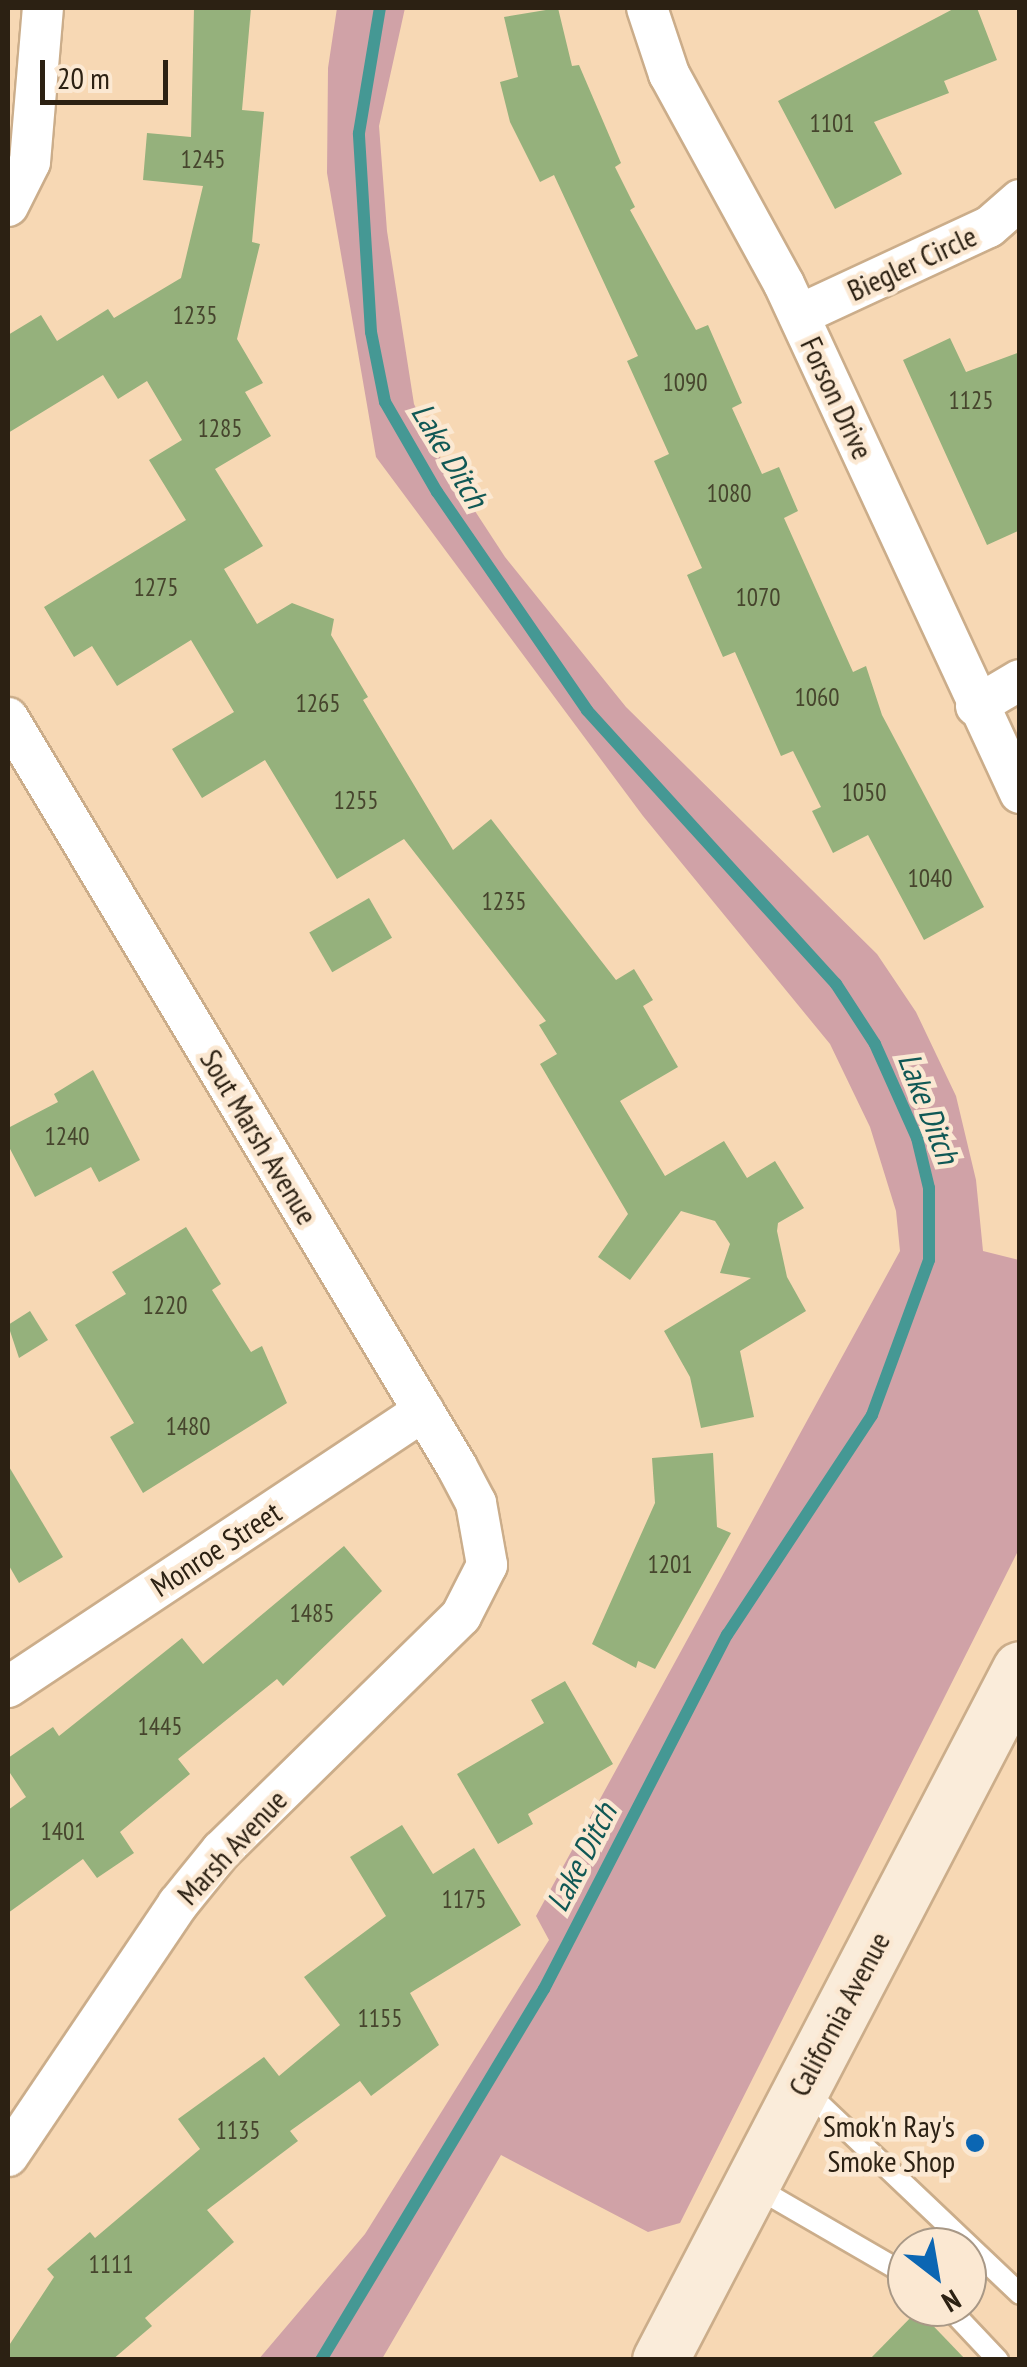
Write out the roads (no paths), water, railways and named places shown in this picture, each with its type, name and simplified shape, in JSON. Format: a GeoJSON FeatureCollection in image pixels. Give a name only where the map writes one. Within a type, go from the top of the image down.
{"type":"FeatureCollection","features":[{"type":"Feature","properties":{"kind":"main road","name":"California Avenue"},"geometry":{"type":"LineString","coordinates":[[660,2360],[1020,1669]]}},
{"type":"Feature","properties":{"kind":"street"},"geometry":{"type":"LineString","coordinates":[[8,206],[30,162],[43,8]]}},
{"type":"Feature","properties":{"kind":"street","name":"Forson Drive"},"geometry":{"type":"LineString","coordinates":[[647,8],[669,74],[798,315],[976,706],[1020,793]]}},
{"type":"Feature","properties":{"kind":"street","name":"Biegler Circle"},"geometry":{"type":"LineString","coordinates":[[798,315],[989,228],[1020,200]]}},
{"type":"Feature","properties":{"kind":"street"},"geometry":{"type":"LineString","coordinates":[[976,706],[1020,680]]}},
{"type":"Feature","properties":{"kind":"street","name":"Sout Marsh Avenue"},"geometry":{"type":"LineString","coordinates":[[8,718],[476,1503],[486,1565]]}},
{"type":"Feature","properties":{"kind":"street","name":"Monroe Street"},"geometry":{"type":"LineString","coordinates":[[8,1686],[424,1411]]}},
{"type":"Feature","properties":{"kind":"street","name":"Marsh Avenue"},"geometry":{"type":"LineString","coordinates":[[8,2156],[178,1904],[221,1851],[462,1616],[486,1565]]}},
{"type":"Feature","properties":{"kind":"lane"},"geometry":{"type":"LineString","coordinates":[[801,2086],[1020,2294]]}},
{"type":"Feature","properties":{"kind":"lane"},"geometry":{"type":"LineString","coordinates":[[750,2184],[887,2263]]}},
{"type":"Feature","properties":{"kind":"lane"},"geometry":{"type":"LineString","coordinates":[[967,2327],[998,2360]]}},
{"type":"Feature","properties":{"kind":"waterway","name":"Lake Ditch"},"geometry":{"type":"LineString","coordinates":[[321,2360],[544,1989],[727,1635],[872,1415],[929,1260],[929,1188],[917,1138],[875,1044],[836,984],[587,710],[437,492],[385,402],[371,332],[359,133],[380,8]]}},
{"type":"Feature","properties":{"kind":"place","name":"Smok'n Ray's Smoke Shop"},"geometry":{"type":"Point","coordinates":[975,2143]}}]}
